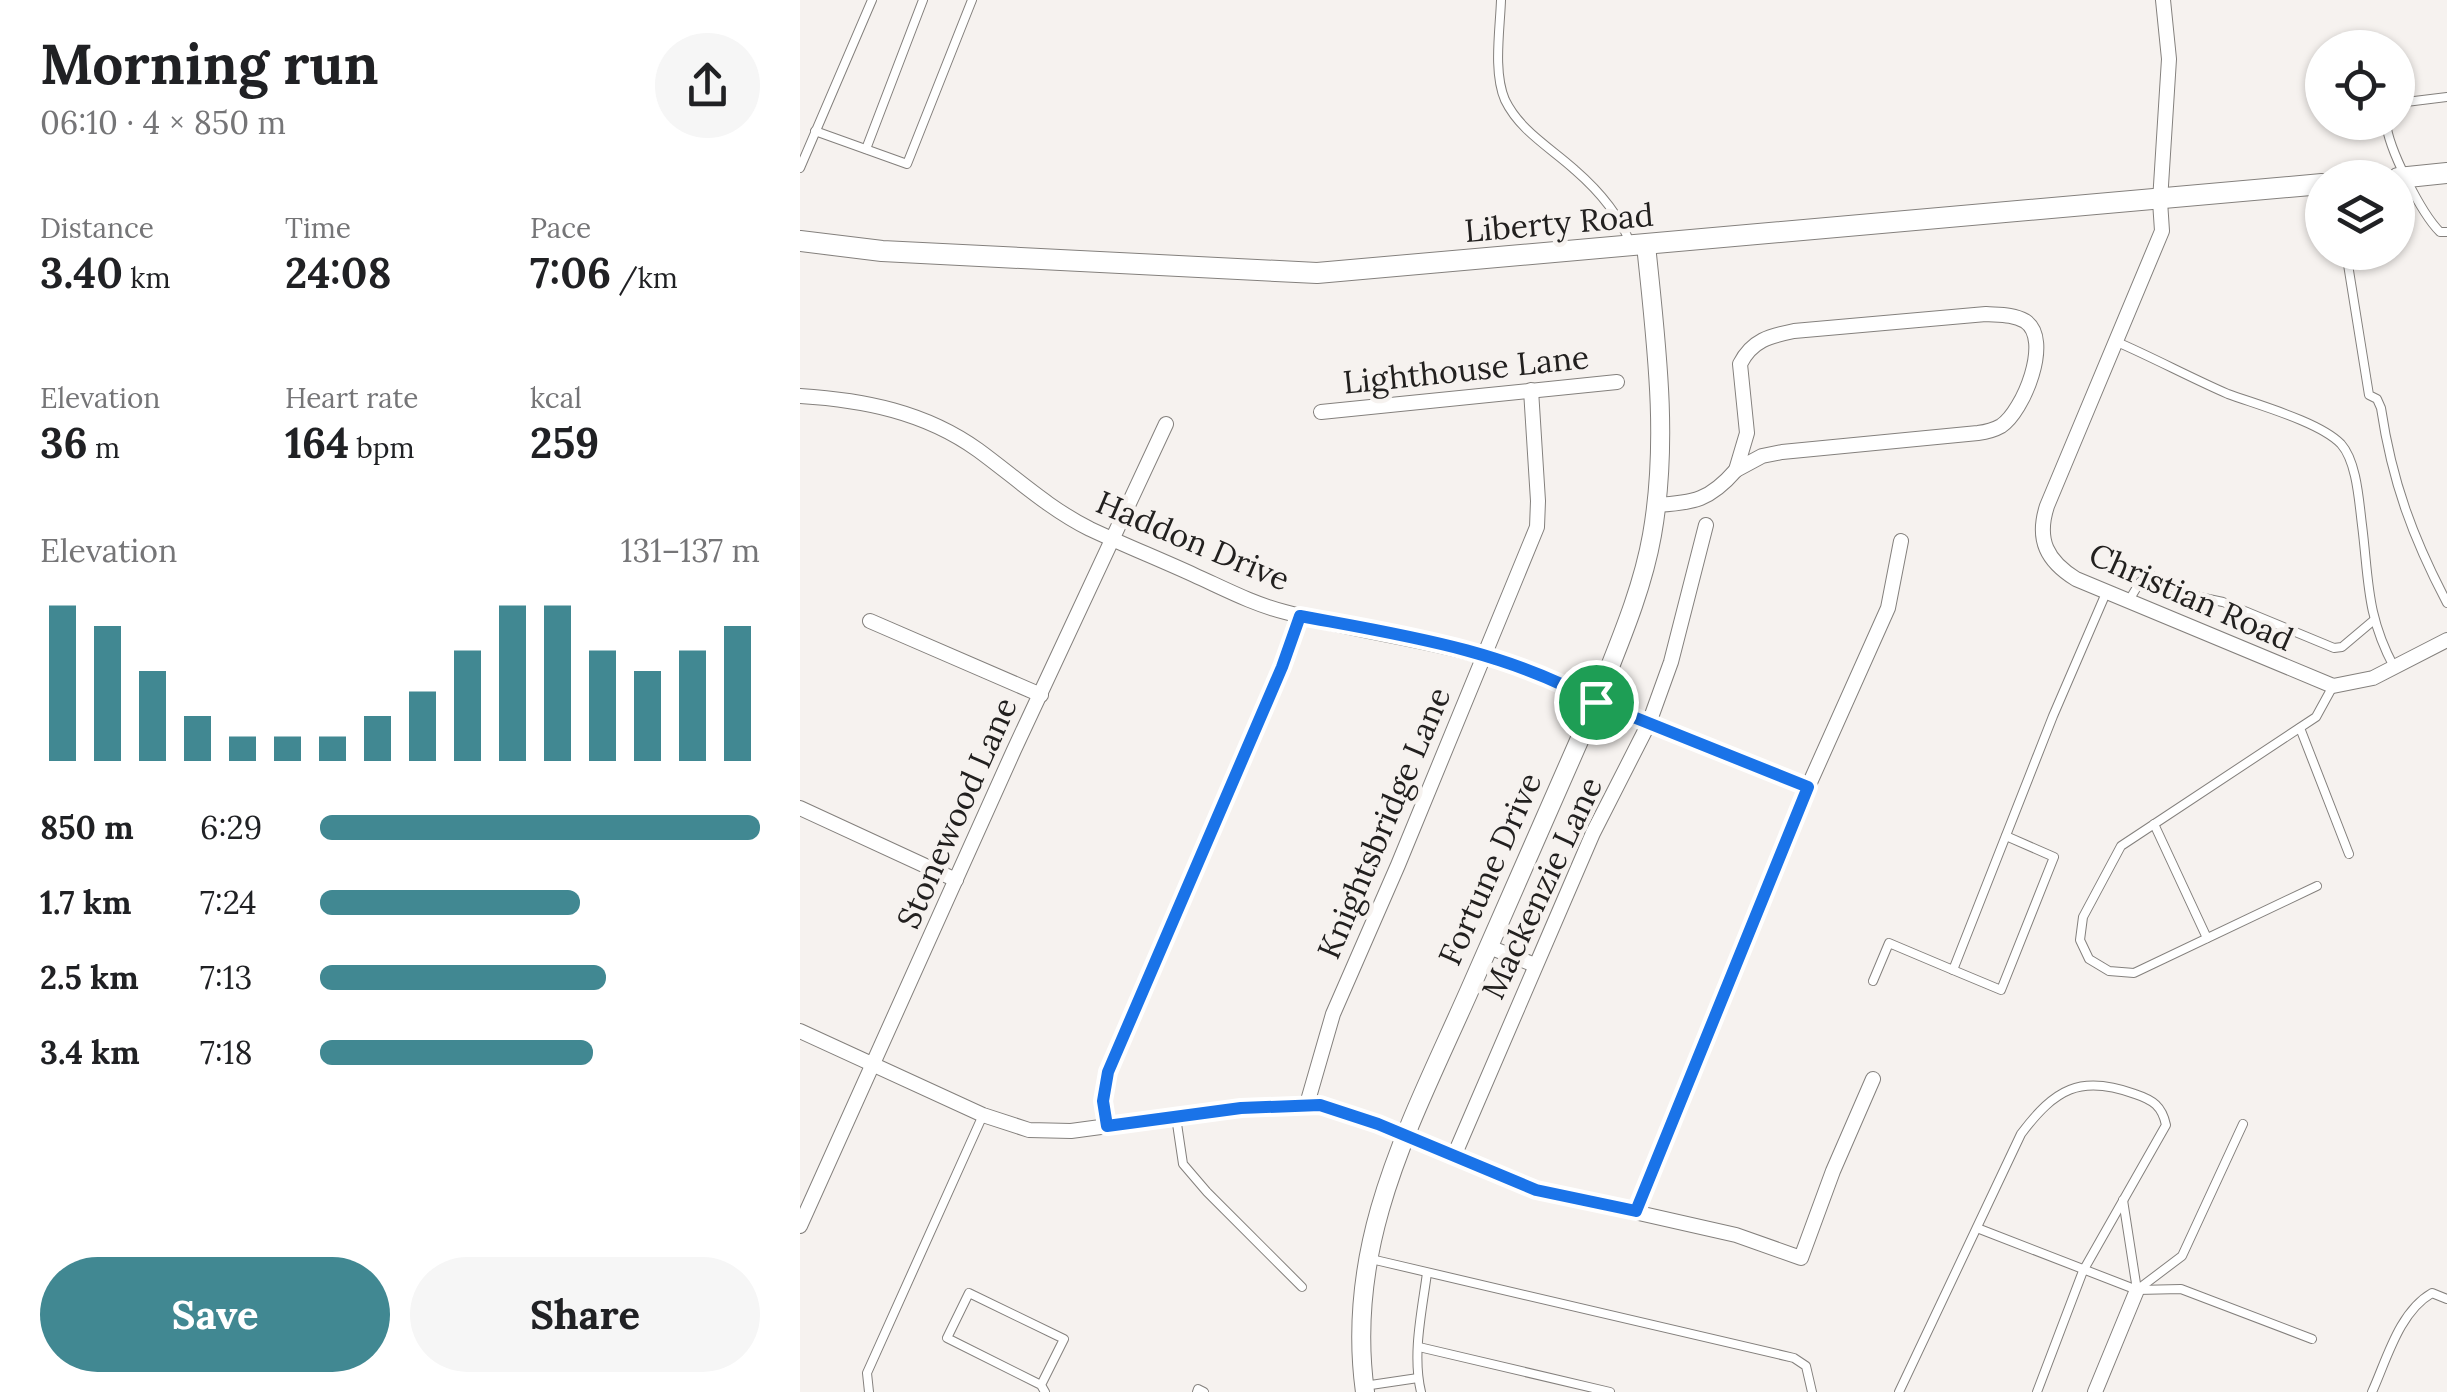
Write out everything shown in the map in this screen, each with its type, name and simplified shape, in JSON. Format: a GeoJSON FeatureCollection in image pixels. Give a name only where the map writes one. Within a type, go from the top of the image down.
{"type":"FeatureCollection","features":[{"type":"Feature","properties":{"kind":"main road"},"geometry":{"type":"LineString","coordinates":[[2415,176],[2447,173]]}},
{"type":"Feature","properties":{"kind":"main road","name":"Liberty Road"},"geometry":{"type":"LineString","coordinates":[[800,241],[901,252],[1317,273],[2305,186]]}},
{"type":"Feature","properties":{"kind":"street","name":"Christian Road"},"geometry":{"type":"LineString","coordinates":[[2163,0],[2169,59],[2160,201],[2162,230],[2047,506],[2042,538],[2047,554],[2064,571],[2106,593],[2334,686]]}},
{"type":"Feature","properties":{"kind":"street","name":"Fortune Drive"},"geometry":{"type":"LineString","coordinates":[[1364,1389],[1359,1337],[1366,1258],[1405,1137],[1596,702],[1640,582],[1652,536],[1661,405],[1639,246]]}},
{"type":"Feature","properties":{"kind":"street"},"geometry":{"type":"LineString","coordinates":[[1656,504],[1681,504],[1713,494],[1736,470],[1762,456],[1978,433],[2002,426],[2021,399],[2037,357],[2039,344],[2035,332],[2027,322],[2012,316],[1986,314],[1767,337],[1753,344],[1740,364],[1747,433],[1736,470]]}},
{"type":"Feature","properties":{"kind":"street","name":"Lighthouse Lane"},"geometry":{"type":"LineString","coordinates":[[1321,412],[1617,382]]}},
{"type":"Feature","properties":{"kind":"street","name":"Knightsbridge Lane"},"geometry":{"type":"LineString","coordinates":[[1306,1104],[1333,1014],[1405,849],[1536,526],[1538,502],[1530,390]]}},
{"type":"Feature","properties":{"kind":"street","name":"Haddon Drive"},"geometry":{"type":"LineString","coordinates":[[800,396],[867,402],[919,418],[978,450],[1068,516],[1238,594],[1300,616],[1426,640],[1539,673],[1596,702],[1808,787]]}},
{"type":"Feature","properties":{"kind":"street","name":"Stonewood Lane"},"geometry":{"type":"LineString","coordinates":[[800,1226],[1166,424]]}},
{"type":"Feature","properties":{"kind":"street","name":"Mackenzie Lane"},"geometry":{"type":"LineString","coordinates":[[1454,1156],[1593,834],[1650,723],[1676,645],[1706,526]]}},
{"type":"Feature","properties":{"kind":"street"},"geometry":{"type":"LineString","coordinates":[[1636,1211],[1808,787],[1888,608],[1901,541]]}},
{"type":"Feature","properties":{"kind":"street"},"geometry":{"type":"LineString","coordinates":[[1107,1126],[1103,1101],[1108,1072],[1282,667],[1300,616]]}},
{"type":"Feature","properties":{"kind":"street"},"geometry":{"type":"LineString","coordinates":[[870,621],[1040,694]]}},
{"type":"Feature","properties":{"kind":"street"},"geometry":{"type":"LineString","coordinates":[[2334,686],[2373,678],[2447,640]]}},
{"type":"Feature","properties":{"kind":"street"},"geometry":{"type":"LineString","coordinates":[[800,808],[956,880]]}},
{"type":"Feature","properties":{"kind":"street"},"geometry":{"type":"LineString","coordinates":[[1488,947],[1535,966]]}},
{"type":"Feature","properties":{"kind":"street"},"geometry":{"type":"LineString","coordinates":[[800,1031],[984,1116],[1028,1130],[1048,1132],[1306,1104],[1344,1112],[1552,1194],[1736,1235],[1801,1258],[1873,1079]]}},
{"type":"Feature","properties":{"kind":"street"},"geometry":{"type":"LineString","coordinates":[[2095,1392],[2136,1290]]}},
{"type":"Feature","properties":{"kind":"lane"},"geometry":{"type":"LineString","coordinates":[[800,168],[872,0]]}},
{"type":"Feature","properties":{"kind":"lane"},"geometry":{"type":"LineString","coordinates":[[866,149],[923,0]]}},
{"type":"Feature","properties":{"kind":"lane"},"geometry":{"type":"LineString","coordinates":[[815,131],[908,164],[972,0]]}},
{"type":"Feature","properties":{"kind":"lane"},"geometry":{"type":"LineString","coordinates":[[1501,0],[1500,68],[1504,98],[1524,128],[1577,171],[1622,220],[1639,246]]}},
{"type":"Feature","properties":{"kind":"lane"},"geometry":{"type":"LineString","coordinates":[[2415,100],[2447,97]]}},
{"type":"Feature","properties":{"kind":"lane"},"geometry":{"type":"LineString","coordinates":[[2415,198],[2431,223],[2440,232],[2447,232]]}},
{"type":"Feature","properties":{"kind":"lane"},"geometry":{"type":"LineString","coordinates":[[2348,270],[2368,395],[2377,400],[2380,408],[2396,488],[2416,542],[2447,603]]}},
{"type":"Feature","properties":{"kind":"lane"},"geometry":{"type":"LineString","coordinates":[[2116,342],[2224,392],[2308,424],[2342,445],[2353,472],[2369,604],[2394,666]]}},
{"type":"Feature","properties":{"kind":"lane"},"geometry":{"type":"LineString","coordinates":[[2128,602],[2140,582],[2150,575],[2185,594],[2224,602],[2334,648],[2374,620]]}},
{"type":"Feature","properties":{"kind":"lane"},"geometry":{"type":"LineString","coordinates":[[1953,970],[2106,593]]}},
{"type":"Feature","properties":{"kind":"lane"},"geometry":{"type":"LineString","coordinates":[[2318,886],[2134,972],[2109,971],[2089,959],[2080,940],[2084,917],[2120,846],[2316,717],[2334,686]]}},
{"type":"Feature","properties":{"kind":"lane"},"geometry":{"type":"LineString","coordinates":[[2300,728],[2349,854]]}},
{"type":"Feature","properties":{"kind":"lane"},"geometry":{"type":"LineString","coordinates":[[2154,824],[2207,938]]}},
{"type":"Feature","properties":{"kind":"lane"},"geometry":{"type":"LineString","coordinates":[[1873,981],[1889,943],[2000,990],[2054,857],[2006,836]]}},
{"type":"Feature","properties":{"kind":"lane"},"geometry":{"type":"LineString","coordinates":[[1899,1392],[2022,1134],[2042,1106],[2079,1085],[2109,1084],[2152,1100],[2163,1112],[2166,1124],[2083,1271],[2037,1392]]}},
{"type":"Feature","properties":{"kind":"lane"},"geometry":{"type":"LineString","coordinates":[[869,1392],[867,1373],[984,1116]]}},
{"type":"Feature","properties":{"kind":"lane"},"geometry":{"type":"LineString","coordinates":[[1176,1117],[1183,1164],[1302,1287]]}},
{"type":"Feature","properties":{"kind":"lane"},"geometry":{"type":"LineString","coordinates":[[2136,1290],[2182,1256],[2242,1124]]}},
{"type":"Feature","properties":{"kind":"lane"},"geometry":{"type":"LineString","coordinates":[[2123,1200],[2136,1290]]}},
{"type":"Feature","properties":{"kind":"lane"},"geometry":{"type":"LineString","coordinates":[[1977,1228],[2136,1290],[2181,1289],[2312,1339]]}},
{"type":"Feature","properties":{"kind":"lane"},"geometry":{"type":"LineString","coordinates":[[1366,1258],[1794,1358],[1806,1366],[1812,1392]]}},
{"type":"Feature","properties":{"kind":"lane"},"geometry":{"type":"LineString","coordinates":[[1421,1392],[1419,1347],[1427,1273]]}},
{"type":"Feature","properties":{"kind":"lane"},"geometry":{"type":"LineString","coordinates":[[969,1293],[1064,1340],[1043,1388],[948,1338],[969,1293]]}},
{"type":"Feature","properties":{"kind":"lane"},"geometry":{"type":"LineString","coordinates":[[2372,1392],[2408,1313],[2432,1293],[2447,1300]]}},
{"type":"Feature","properties":{"kind":"lane"},"geometry":{"type":"LineString","coordinates":[[1419,1347],[1610,1392]]}},
{"type":"Feature","properties":{"kind":"lane"},"geometry":{"type":"LineString","coordinates":[[1364,1389],[1418,1378]]}},
{"type":"Feature","properties":{"kind":"route"},"geometry":{"type":"LineString","coordinates":[[1300,616],[1426,640],[1504,660],[1596,702],[1808,787],[1636,1211],[1536,1190],[1378,1124],[1320,1105],[1269,1105],[1107,1126],[1103,1101],[1108,1072],[1282,667],[1300,616]]}}]}
